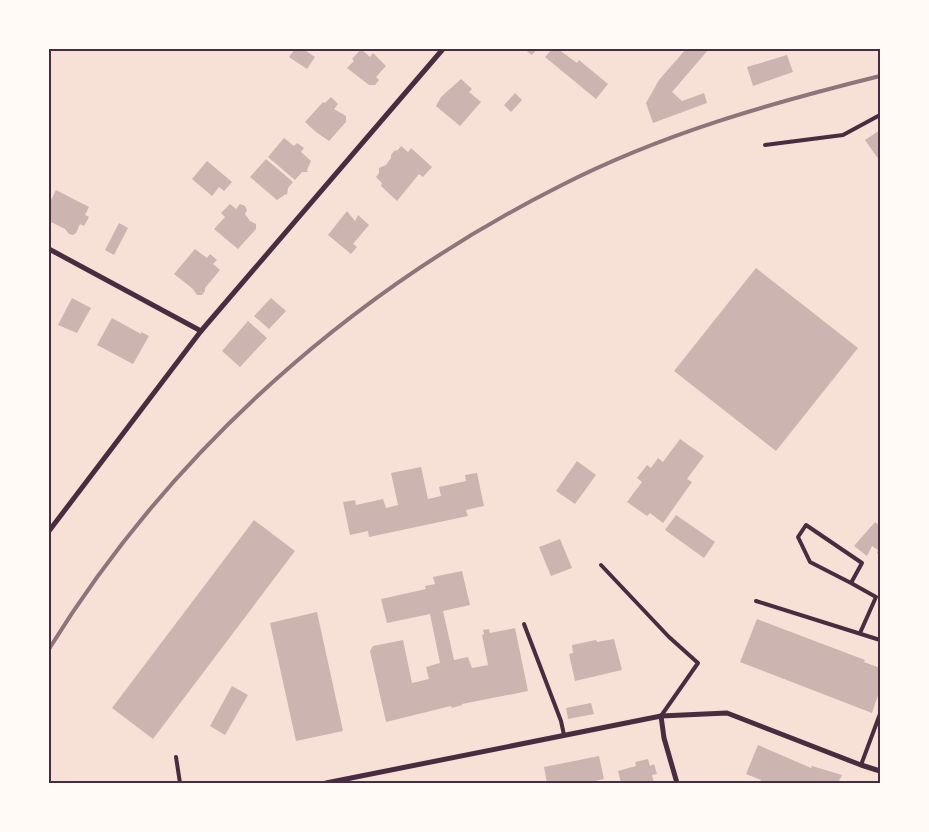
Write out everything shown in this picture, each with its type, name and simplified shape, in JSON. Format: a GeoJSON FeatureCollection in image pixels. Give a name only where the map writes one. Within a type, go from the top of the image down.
{"type":"FeatureCollection","features":[{"type":"Feature","properties":{"kind":"street"},"geometry":{"type":"LineString","coordinates":[[49,531],[201,331],[443,49]]}},
{"type":"Feature","properties":{"kind":"street"},"geometry":{"type":"LineString","coordinates":[[49,248],[201,331]]}},
{"type":"Feature","properties":{"kind":"street"},"geometry":{"type":"LineString","coordinates":[[326,783],[661,716],[727,713],[880,771]]}},
{"type":"Feature","properties":{"kind":"street"},"geometry":{"type":"LineString","coordinates":[[661,716],[664,738],[677,783]]}},
{"type":"Feature","properties":{"kind":"lane"},"geometry":{"type":"LineString","coordinates":[[765,145],[843,135],[880,115]]}},
{"type":"Feature","properties":{"kind":"lane"},"geometry":{"type":"LineString","coordinates":[[851,583],[862,563],[806,525],[798,537],[810,562],[876,596],[860,633]]}},
{"type":"Feature","properties":{"kind":"lane"},"geometry":{"type":"LineString","coordinates":[[601,565],[669,637],[698,663],[661,716]]}},
{"type":"Feature","properties":{"kind":"lane"},"geometry":{"type":"LineString","coordinates":[[756,601],[880,640]]}},
{"type":"Feature","properties":{"kind":"lane"},"geometry":{"type":"LineString","coordinates":[[524,624],[561,721],[564,735]]}},
{"type":"Feature","properties":{"kind":"lane"},"geometry":{"type":"LineString","coordinates":[[861,765],[880,714]]}},
{"type":"Feature","properties":{"kind":"lane"},"geometry":{"type":"LineString","coordinates":[[176,757],[180,783]]}},
{"type":"Feature","properties":{"kind":"building"},"geometry":{"type":"Polygon","coordinates":[[[295,49],[303,49],[315,57],[307,69],[289,57],[295,49]]]}},
{"type":"Feature","properties":{"kind":"building"},"geometry":{"type":"Polygon","coordinates":[[[361,49],[370,57],[373,53],[386,66],[376,77],[379,80],[375,85],[369,85],[347,68],[361,49]]]}},
{"type":"Feature","properties":{"kind":"building"},"geometry":{"type":"Polygon","coordinates":[[[524,49],[537,49],[532,55],[524,49]]]}},
{"type":"Feature","properties":{"kind":"building"},"geometry":{"type":"Polygon","coordinates":[[[552,49],[558,49],[577,63],[579,60],[608,84],[596,99],[545,57],[552,49]]]}},
{"type":"Feature","properties":{"kind":"building"},"geometry":{"type":"Polygon","coordinates":[[[686,49],[709,49],[672,92],[682,101],[704,93],[707,103],[653,123],[646,103],[659,80],[686,49]]]}},
{"type":"Feature","properties":{"kind":"building"},"geometry":{"type":"Polygon","coordinates":[[[787,55],[793,72],[753,86],[747,67],[787,55]]]}},
{"type":"Feature","properties":{"kind":"building"},"geometry":{"type":"Polygon","coordinates":[[[461,79],[472,89],[469,92],[481,102],[460,126],[436,106],[441,97],[461,79]]]}},
{"type":"Feature","properties":{"kind":"building"},"geometry":{"type":"Polygon","coordinates":[[[515,93],[522,100],[511,112],[504,105],[515,93]]]}},
{"type":"Feature","properties":{"kind":"building"},"geometry":{"type":"Polygon","coordinates":[[[331,97],[338,104],[334,109],[346,116],[346,122],[329,141],[305,122],[323,102],[325,103],[331,97]]]}},
{"type":"Feature","properties":{"kind":"building"},"geometry":{"type":"Polygon","coordinates":[[[880,130],[880,159],[879,160],[865,140],[880,130]]]}},
{"type":"Feature","properties":{"kind":"building"},"geometry":{"type":"Polygon","coordinates":[[[284,138],[294,146],[297,143],[304,148],[301,152],[311,161],[308,172],[302,172],[295,180],[268,157],[284,138]]]}},
{"type":"Feature","properties":{"kind":"building"},"geometry":{"type":"Polygon","coordinates":[[[401,146],[408,152],[411,148],[432,167],[423,177],[419,174],[397,201],[381,186],[382,183],[376,177],[379,173],[379,168],[386,165],[394,151],[398,150],[401,146]]]}},
{"type":"Feature","properties":{"kind":"building"},"geometry":{"type":"Polygon","coordinates":[[[266,159],[293,182],[288,188],[287,195],[277,200],[250,177],[266,159]]]}},
{"type":"Feature","properties":{"kind":"building"},"geometry":{"type":"Polygon","coordinates":[[[207,161],[232,182],[224,191],[219,187],[212,196],[192,179],[207,161]]]}},
{"type":"Feature","properties":{"kind":"building"},"geometry":{"type":"Polygon","coordinates":[[[56,190],[89,207],[85,215],[89,217],[84,226],[80,224],[73,235],[49,221],[49,204],[56,190]]]}},
{"type":"Feature","properties":{"kind":"building"},"geometry":{"type":"Polygon","coordinates":[[[230,204],[236,209],[240,204],[245,206],[247,210],[245,214],[250,221],[256,224],[256,229],[238,249],[214,229],[225,217],[221,213],[230,204]]]}},
{"type":"Feature","properties":{"kind":"building"},"geometry":{"type":"Polygon","coordinates":[[[347,211],[355,221],[358,215],[369,225],[353,244],[357,247],[351,254],[328,235],[347,211]]]}},
{"type":"Feature","properties":{"kind":"building"},"geometry":{"type":"Polygon","coordinates":[[[119,223],[128,228],[114,255],[105,250],[119,223]]]}},
{"type":"Feature","properties":{"kind":"building"},"geometry":{"type":"Polygon","coordinates":[[[195,249],[207,258],[210,254],[217,260],[213,264],[220,270],[205,288],[202,295],[197,295],[193,289],[174,274],[195,249]]]}},
{"type":"Feature","properties":{"kind":"building"},"geometry":{"type":"Polygon","coordinates":[[[756,268],[858,348],[776,451],[674,371],[756,268]]]}},
{"type":"Feature","properties":{"kind":"building"},"geometry":{"type":"Polygon","coordinates":[[[72,298],[91,308],[77,333],[58,325],[72,298]]]}},
{"type":"Feature","properties":{"kind":"building"},"geometry":{"type":"Polygon","coordinates":[[[271,298],[286,311],[269,329],[254,316],[271,298]]]}},
{"type":"Feature","properties":{"kind":"building"},"geometry":{"type":"Polygon","coordinates":[[[112,318],[141,334],[141,332],[149,336],[133,364],[97,345],[112,318]]]}},
{"type":"Feature","properties":{"kind":"building"},"geometry":{"type":"Polygon","coordinates":[[[248,321],[267,338],[240,367],[222,351],[248,321]]]}},
{"type":"Feature","properties":{"kind":"building"},"geometry":{"type":"Polygon","coordinates":[[[680,439],[704,456],[687,479],[692,482],[663,523],[650,513],[647,516],[627,502],[642,482],[637,478],[647,465],[651,468],[658,458],[663,462],[680,439]]]}},
{"type":"Feature","properties":{"kind":"building"},"geometry":{"type":"Polygon","coordinates":[[[577,461],[596,475],[575,504],[556,491],[577,461]]]}},
{"type":"Feature","properties":{"kind":"building"},"geometry":{"type":"Polygon","coordinates":[[[421,467],[428,499],[441,496],[439,487],[466,481],[465,475],[477,473],[484,506],[466,510],[468,516],[369,537],[368,531],[350,535],[343,502],[355,500],[356,505],[383,499],[386,508],[398,505],[391,473],[421,467]]]}},
{"type":"Feature","properties":{"kind":"building"},"geometry":{"type":"Polygon","coordinates":[[[676,515],[715,542],[704,558],[665,530],[676,515]]]}},
{"type":"Feature","properties":{"kind":"building"},"geometry":{"type":"Polygon","coordinates":[[[254,520],[295,551],[153,739],[112,708],[254,520]]]}},
{"type":"Feature","properties":{"kind":"building"},"geometry":{"type":"Polygon","coordinates":[[[875,522],[880,526],[880,556],[877,553],[878,550],[872,546],[867,556],[854,546],[875,522]]]}},
{"type":"Feature","properties":{"kind":"building"},"geometry":{"type":"Polygon","coordinates":[[[560,539],[572,568],[551,576],[539,547],[560,539]]]}},
{"type":"Feature","properties":{"kind":"building"},"geometry":{"type":"Polygon","coordinates":[[[462,571],[470,605],[443,611],[454,660],[468,657],[472,668],[488,665],[482,635],[484,634],[483,630],[489,629],[490,633],[515,628],[528,691],[462,704],[452,708],[451,706],[386,722],[370,651],[373,646],[403,640],[412,683],[429,679],[426,667],[440,663],[430,614],[387,623],[381,599],[426,589],[425,586],[435,584],[433,577],[462,571]]]}},
{"type":"Feature","properties":{"kind":"building"},"geometry":{"type":"Polygon","coordinates":[[[317,612],[343,731],[296,741],[270,623],[317,612]]]}},
{"type":"Feature","properties":{"kind":"building"},"geometry":{"type":"Polygon","coordinates":[[[757,619],[865,660],[864,662],[880,668],[880,689],[872,713],[740,662],[757,619]]]}},
{"type":"Feature","properties":{"kind":"building"},"geometry":{"type":"Polygon","coordinates":[[[614,639],[622,670],[575,681],[569,654],[573,653],[572,645],[596,640],[597,642],[614,639]]]}},
{"type":"Feature","properties":{"kind":"building"},"geometry":{"type":"Polygon","coordinates":[[[232,686],[248,695],[225,735],[210,726],[232,686]]]}},
{"type":"Feature","properties":{"kind":"building"},"geometry":{"type":"Polygon","coordinates":[[[591,703],[594,714],[568,719],[566,708],[591,703]]]}},
{"type":"Feature","properties":{"kind":"building"},"geometry":{"type":"Polygon","coordinates":[[[758,745],[811,768],[812,766],[842,775],[838,783],[760,783],[761,780],[746,774],[758,745]]]}},
{"type":"Feature","properties":{"kind":"building"},"geometry":{"type":"Polygon","coordinates":[[[599,756],[604,779],[587,783],[547,783],[544,767],[599,756]]]}},
{"type":"Feature","properties":{"kind":"building"},"geometry":{"type":"Polygon","coordinates":[[[648,759],[650,766],[654,764],[657,774],[652,775],[654,783],[621,783],[618,771],[636,766],[635,762],[648,759]]]}},
{"type":"Feature","properties":{"kind":"railway"},"geometry":{"type":"LineString","coordinates":[[49,649],[98,576],[151,507],[210,443],[273,382],[339,326],[410,275],[483,228],[598,167],[677,135],[757,109],[880,76]]}}]}
